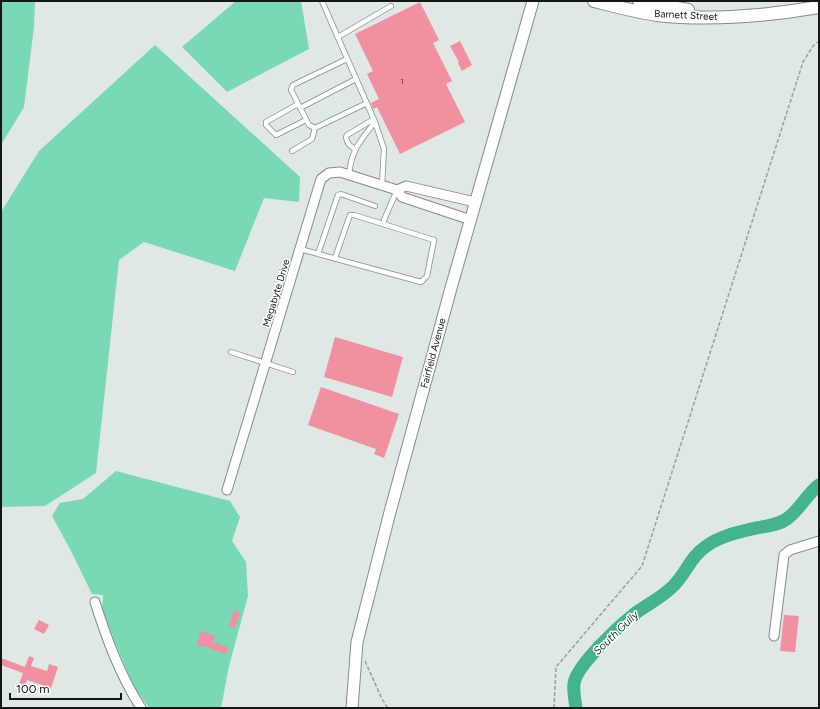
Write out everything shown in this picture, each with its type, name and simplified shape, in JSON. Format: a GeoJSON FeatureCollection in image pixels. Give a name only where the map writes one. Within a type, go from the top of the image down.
{"type":"FeatureCollection","features":[{"type":"Feature","properties":{"kind":"main road","name":"Barnett Street"},"geometry":{"type":"LineString","coordinates":[[594,1],[655,14],[695,18],[731,17],[819,7]]}},
{"type":"Feature","properties":{"kind":"main road","name":"Barnett Street"},"geometry":{"type":"LineString","coordinates":[[639,1],[731,17]]}},
{"type":"Feature","properties":{"kind":"street","name":"Fairfield Avenue"},"geometry":{"type":"LineString","coordinates":[[352,708],[357,642],[390,512],[533,1]]}},
{"type":"Feature","properties":{"kind":"street","name":"Megabyte Drive"},"geometry":{"type":"LineString","coordinates":[[227,490],[322,179],[334,171],[349,175],[397,190],[402,197],[471,220]]}},
{"type":"Feature","properties":{"kind":"street","name":"Megabyte Drive"},"geometry":{"type":"LineString","coordinates":[[397,190],[406,186],[476,202]]}},
{"type":"Feature","properties":{"kind":"street"},"geometry":{"type":"LineString","coordinates":[[774,636],[784,555],[790,550],[819,541]]}},
{"type":"Feature","properties":{"kind":"street"},"geometry":{"type":"LineString","coordinates":[[95,602],[105,635],[120,670],[141,708]]}},
{"type":"Feature","properties":{"kind":"lane"},"geometry":{"type":"LineString","coordinates":[[322,1],[367,103],[384,148],[382,185]]}},
{"type":"Feature","properties":{"kind":"lane"},"geometry":{"type":"LineString","coordinates":[[338,37],[391,6]]}},
{"type":"Feature","properties":{"kind":"lane"},"geometry":{"type":"LineString","coordinates":[[315,128],[312,127],[306,120],[291,90],[293,85],[347,59]]}},
{"type":"Feature","properties":{"kind":"lane"},"geometry":{"type":"LineString","coordinates":[[306,120],[276,135],[266,125],[266,122],[356,79]]}},
{"type":"Feature","properties":{"kind":"lane"},"geometry":{"type":"LineString","coordinates":[[292,151],[312,139],[315,128],[367,103]]}},
{"type":"Feature","properties":{"kind":"lane"},"geometry":{"type":"LineString","coordinates":[[349,175],[350,163],[355,149],[374,120]]}},
{"type":"Feature","properties":{"kind":"lane"},"geometry":{"type":"LineString","coordinates":[[355,149],[349,146],[346,141],[347,134],[374,120]]}},
{"type":"Feature","properties":{"kind":"lane"},"geometry":{"type":"LineString","coordinates":[[384,224],[384,220],[397,190]]}},
{"type":"Feature","properties":{"kind":"lane"},"geometry":{"type":"LineString","coordinates":[[318,254],[338,195],[341,194],[374,206]]}},
{"type":"Feature","properties":{"kind":"lane"},"geometry":{"type":"LineString","coordinates":[[300,249],[421,282],[428,276],[434,240],[350,215],[335,258]]}},
{"type":"Feature","properties":{"kind":"lane"},"geometry":{"type":"LineString","coordinates":[[231,352],[293,372]]}},
{"type":"Feature","properties":{"kind":"path"},"geometry":{"type":"LineString","coordinates":[[554,708],[556,667],[642,566],[803,62],[813,46],[819,41]]}},
{"type":"Feature","properties":{"kind":"path"},"geometry":{"type":"LineString","coordinates":[[363,656],[382,699],[388,708]]}},
{"type":"Feature","properties":{"kind":"green space"},"geometry":{"type":"Polygon","coordinates":[[[1,1],[35,1],[34,27],[24,107],[1,145],[1,1]]]}},
{"type":"Feature","properties":{"kind":"green space"},"geometry":{"type":"Polygon","coordinates":[[[236,1],[301,1],[309,49],[227,92],[182,47],[236,1]]]}},
{"type":"Feature","properties":{"kind":"green space"},"geometry":{"type":"Polygon","coordinates":[[[155,45],[300,177],[299,202],[264,198],[235,271],[144,242],[119,260],[96,473],[45,506],[1,507],[1,212],[39,151],[155,45]]]}},
{"type":"Feature","properties":{"kind":"green space"},"geometry":{"type":"Polygon","coordinates":[[[116,471],[230,501],[240,517],[232,541],[246,562],[248,596],[229,666],[221,708],[149,708],[133,685],[114,640],[102,608],[103,595],[92,594],[52,516],[60,503],[83,499],[116,471]]]}},
{"type":"Feature","properties":{"kind":"building"},"geometry":{"type":"Polygon","coordinates":[[[420,2],[439,40],[433,43],[452,81],[446,84],[465,122],[400,154],[377,107],[373,109],[371,103],[379,99],[367,74],[373,71],[355,34],[420,2]]]}},
{"type":"Feature","properties":{"kind":"building"},"geometry":{"type":"Polygon","coordinates":[[[460,41],[472,65],[462,71],[450,46],[460,41]]]}},
{"type":"Feature","properties":{"kind":"building"},"geometry":{"type":"Polygon","coordinates":[[[335,337],[403,357],[392,397],[324,377],[335,337]]]}},
{"type":"Feature","properties":{"kind":"building"},"geometry":{"type":"Polygon","coordinates":[[[321,387],[399,414],[384,458],[374,454],[376,449],[308,425],[321,387]]]}},
{"type":"Feature","properties":{"kind":"building"},"geometry":{"type":"Polygon","coordinates":[[[234,610],[240,613],[235,628],[229,626],[234,610]]]}},
{"type":"Feature","properties":{"kind":"building"},"geometry":{"type":"Polygon","coordinates":[[[784,615],[799,616],[795,652],[780,651],[784,615]]]}},
{"type":"Feature","properties":{"kind":"building"},"geometry":{"type":"Polygon","coordinates":[[[39,620],[49,625],[44,634],[34,629],[39,620]]]}},
{"type":"Feature","properties":{"kind":"building"},"geometry":{"type":"Polygon","coordinates":[[[201,631],[215,636],[213,642],[228,647],[226,654],[197,645],[201,631]]]}},
{"type":"Feature","properties":{"kind":"building"},"geometry":{"type":"Polygon","coordinates":[[[29,656],[34,658],[31,666],[47,671],[49,664],[58,667],[51,688],[27,680],[25,686],[19,684],[23,673],[1,665],[1,658],[25,667],[29,656]]]}},
{"type":"Feature","properties":{"kind":"waterway","name":"South Gully"},"geometry":{"type":"LineString","coordinates":[[576,708],[574,684],[576,677],[589,658],[626,620],[670,589],[680,579],[700,551],[723,537],[781,522],[792,514],[819,485]]}}]}
